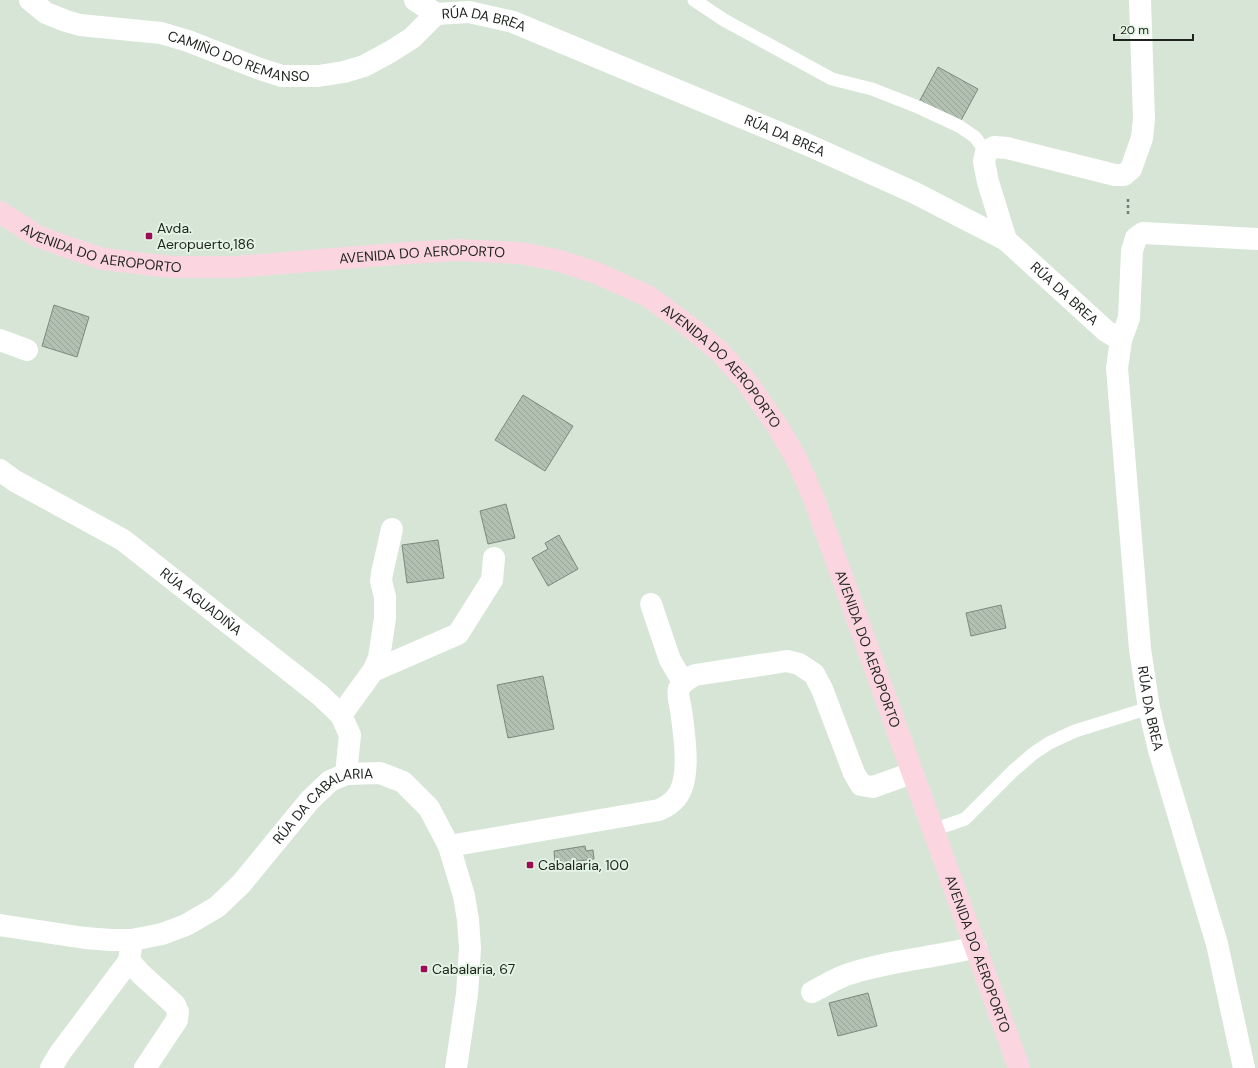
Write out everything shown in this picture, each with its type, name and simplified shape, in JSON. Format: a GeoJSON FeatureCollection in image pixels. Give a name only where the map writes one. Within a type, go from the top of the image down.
{"type":"FeatureCollection","features":[{"type":"Feature","properties":{"kind":"main road","name":"AVENIDA DO AEROPORTO"},"geometry":{"type":"LineString","coordinates":[[0,212],[37,236],[103,259],[170,267],[235,267],[458,250],[520,253],[556,260],[594,272],[648,296],[719,350],[746,381],[778,427],[798,462],[817,506],[1019,1068]]}},
{"type":"Feature","properties":{"kind":"street","name":"CAMIÑO DO REMANSO"},"geometry":{"type":"LineString","coordinates":[[30,0],[46,13],[66,21],[80,25],[161,33],[188,41],[260,70],[282,76],[318,76],[344,72],[364,66],[412,38],[436,14]]}},
{"type":"Feature","properties":{"kind":"street","name":"RÚA DA BREA"},"geometry":{"type":"LineString","coordinates":[[415,0],[436,14],[469,12],[513,22],[814,148],[914,192],[1006,240],[1106,331],[1121,340]]}},
{"type":"Feature","properties":{"kind":"street"},"geometry":{"type":"LineString","coordinates":[[1006,240],[988,182],[984,162],[986,152],[994,147],[1007,148],[1114,175],[1124,175],[1131,169],[1142,138],[1144,119],[1140,0]]}},
{"type":"Feature","properties":{"kind":"street"},"geometry":{"type":"LineString","coordinates":[[1136,238],[1142,233],[1153,233],[1258,239]]}},
{"type":"Feature","properties":{"kind":"street","name":"RÚA DA BREA"},"geometry":{"type":"LineString","coordinates":[[1136,238],[1132,251],[1129,318],[1121,340],[1117,368],[1140,649],[1149,708],[1159,750],[1217,944],[1244,1068]]}},
{"type":"Feature","properties":{"kind":"street"},"geometry":{"type":"LineString","coordinates":[[0,340],[26,350]]}},
{"type":"Feature","properties":{"kind":"street","name":"RÚA AGUADIÑA"},"geometry":{"type":"LineString","coordinates":[[5,480],[123,540],[320,695],[341,715],[350,735],[346,774]]}},
{"type":"Feature","properties":{"kind":"street"},"geometry":{"type":"LineString","coordinates":[[341,715],[372,671],[379,658],[385,618],[385,597],[381,581],[392,529]]}},
{"type":"Feature","properties":{"kind":"street"},"geometry":{"type":"LineString","coordinates":[[372,671],[458,634],[492,580],[494,558]]}},
{"type":"Feature","properties":{"kind":"street"},"geometry":{"type":"LineString","coordinates":[[651,604],[670,660],[683,682]]}},
{"type":"Feature","properties":{"kind":"street"},"geometry":{"type":"LineString","coordinates":[[449,846],[659,810],[668,806],[677,797],[682,786],[685,770],[686,746],[678,690],[683,682],[695,675],[787,662],[799,664],[814,674],[822,689],[854,773],[862,785],[873,787],[912,773]]}},
{"type":"Feature","properties":{"kind":"street","name":"RÚA DA CABALARIA"},"geometry":{"type":"LineString","coordinates":[[0,925],[84,938],[111,940],[131,950],[148,938],[186,925],[217,907],[241,884],[310,800],[330,781],[346,774],[380,773],[403,782],[429,808],[449,846],[464,896],[468,920],[470,948],[466,994],[456,1068]]}},
{"type":"Feature","properties":{"kind":"street"},"geometry":{"type":"LineString","coordinates":[[812,992],[846,974],[867,968],[976,948]]}},
{"type":"Feature","properties":{"kind":"street"},"geometry":{"type":"LineString","coordinates":[[51,1068],[60,1052],[131,950]]}},
{"type":"Feature","properties":{"kind":"street"},"geometry":{"type":"LineString","coordinates":[[131,950],[142,975],[175,1005],[178,1012],[177,1020],[145,1068]]}},
{"type":"Feature","properties":{"kind":"lane"},"geometry":{"type":"LineString","coordinates":[[694,0],[724,20],[832,80],[872,89],[918,107],[959,126],[975,137],[986,152]]}},
{"type":"Feature","properties":{"kind":"lane"},"geometry":{"type":"LineString","coordinates":[[933,830],[965,819],[1013,772],[1034,753],[1049,743],[1074,731],[1149,708]]}},
{"type":"Feature","properties":{"kind":"path"},"geometry":{"type":"LineString","coordinates":[[1131,169],[1127,209],[1128,227],[1136,238]]}},
{"type":"Feature","properties":{"kind":"building"},"geometry":{"type":"Polygon","coordinates":[[[938,67],[978,89],[959,124],[919,102],[938,67]]]}},
{"type":"Feature","properties":{"kind":"building"},"geometry":{"type":"Polygon","coordinates":[[[54,305],[89,317],[77,357],[42,346],[54,305]]]}},
{"type":"Feature","properties":{"kind":"building"},"geometry":{"type":"Polygon","coordinates":[[[523,395],[573,426],[545,471],[495,440],[523,395]]]}},
{"type":"Feature","properties":{"kind":"building"},"geometry":{"type":"Polygon","coordinates":[[[506,504],[515,538],[488,544],[480,511],[506,504]]]}},
{"type":"Feature","properties":{"kind":"building"},"geometry":{"type":"Polygon","coordinates":[[[559,535],[578,569],[548,586],[532,558],[548,549],[545,543],[559,535]]]}},
{"type":"Feature","properties":{"kind":"building"},"geometry":{"type":"Polygon","coordinates":[[[438,540],[444,578],[407,583],[402,545],[438,540]]]}},
{"type":"Feature","properties":{"kind":"building"},"geometry":{"type":"Polygon","coordinates":[[[1001,605],[1006,628],[971,636],[966,613],[1001,605]]]}},
{"type":"Feature","properties":{"kind":"building"},"geometry":{"type":"Polygon","coordinates":[[[543,676],[554,729],[508,738],[497,685],[543,676]]]}},
{"type":"Feature","properties":{"kind":"building"},"geometry":{"type":"Polygon","coordinates":[[[585,846],[586,851],[593,850],[594,859],[555,864],[554,851],[585,846]]]}},
{"type":"Feature","properties":{"kind":"building"},"geometry":{"type":"Polygon","coordinates":[[[868,993],[877,1026],[838,1036],[829,1003],[868,993]]]}},
{"type":"Feature","properties":{"kind":"place","name":"Avda. Aeropuerto,186"},"geometry":{"type":"Point","coordinates":[149,236]}},
{"type":"Feature","properties":{"kind":"place","name":"Cabalaria, 100"},"geometry":{"type":"Point","coordinates":[530,865]}},
{"type":"Feature","properties":{"kind":"place","name":"Cabalaria, 67"},"geometry":{"type":"Point","coordinates":[424,969]}}]}
